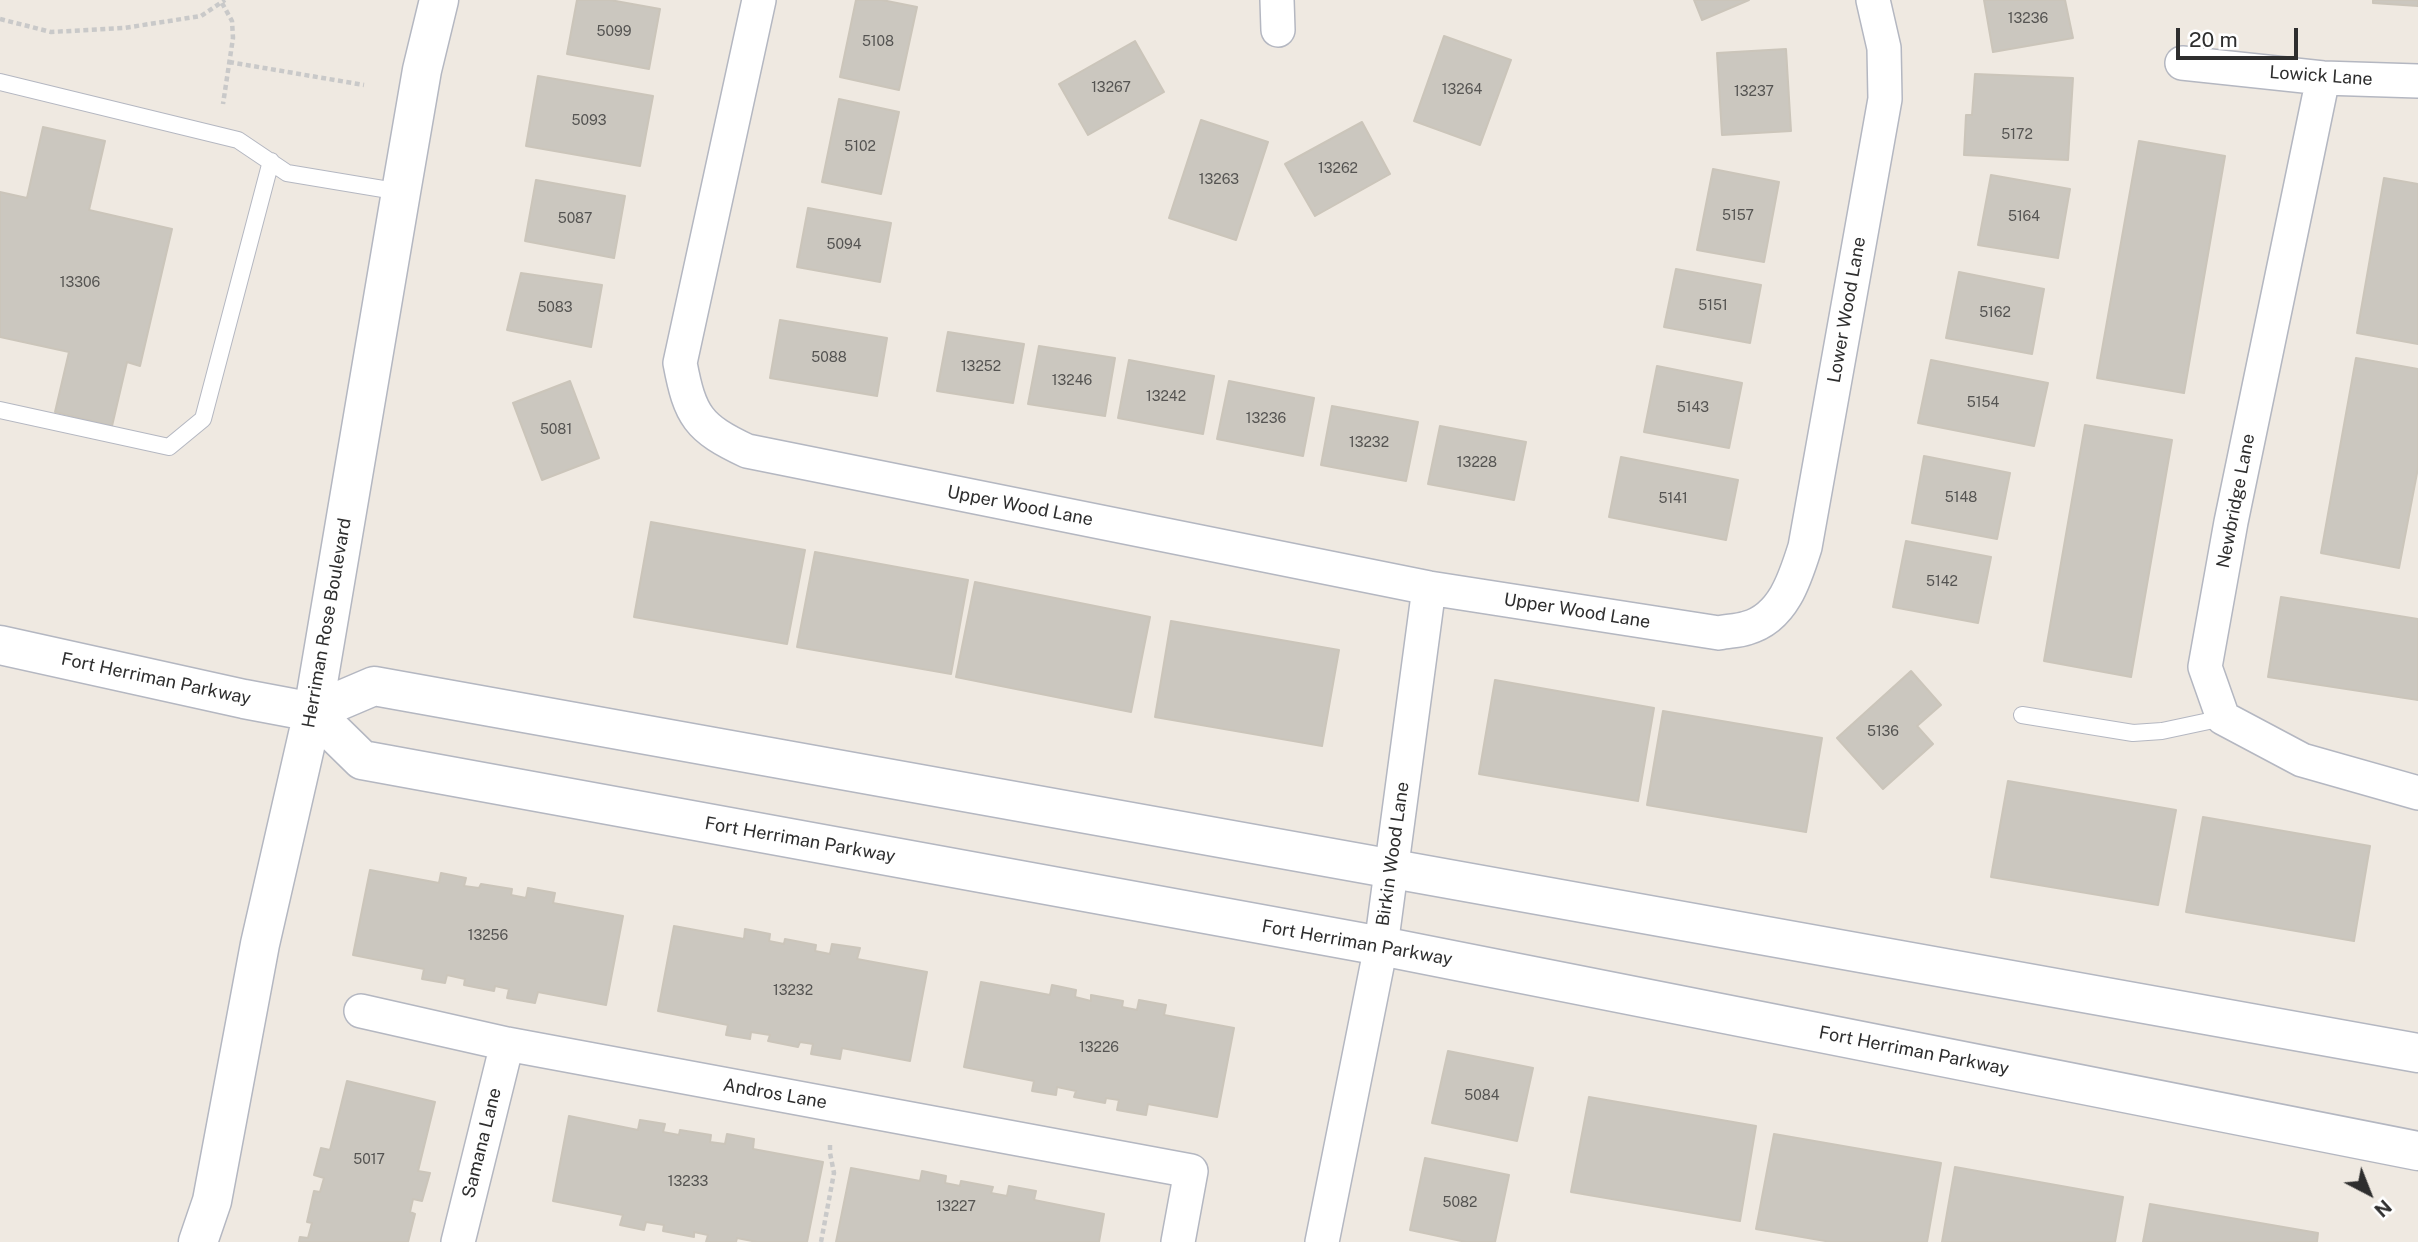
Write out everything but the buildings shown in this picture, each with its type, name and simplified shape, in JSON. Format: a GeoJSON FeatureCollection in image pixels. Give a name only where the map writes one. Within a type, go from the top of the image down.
{"type":"FeatureCollection","features":[{"type":"Feature","properties":{"kind":"street","name":"Herriman Rose Boulevard"},"geometry":{"type":"LineString","coordinates":[[198,1242],[212,1201],[260,943],[313,712],[422,70],[439,0]]}},
{"type":"Feature","properties":{"kind":"street","name":"Upper Wood Lane"},"geometry":{"type":"LineString","coordinates":[[759,0],[680,363],[685,391],[695,416],[721,439],[747,451],[1429,588],[1719,633],[1749,628],[1773,613]]}},
{"type":"Feature","properties":{"kind":"street","name":"Lower Wood Lane"},"geometry":{"type":"LineString","coordinates":[[1773,613],[1792,588],[1805,547],[1885,99],[1884,48],[1873,0]]}},
{"type":"Feature","properties":{"kind":"street","name":"Lowick Lane"},"geometry":{"type":"LineString","coordinates":[[2182,63],[2323,78],[2418,81]]}},
{"type":"Feature","properties":{"kind":"street","name":"Newbridge Lane"},"geometry":{"type":"LineString","coordinates":[[2223,718],[2205,667],[2231,522],[2323,78]]}},
{"type":"Feature","properties":{"kind":"street","name":"Birkin Wood Lane"},"geometry":{"type":"LineString","coordinates":[[1322,1242],[1381,946],[1429,588]]}},
{"type":"Feature","properties":{"kind":"street","name":"Fort Herriman Parkway"},"geometry":{"type":"LineString","coordinates":[[0,645],[313,712],[362,760],[1381,946],[2418,1151]]}},
{"type":"Feature","properties":{"kind":"street"},"geometry":{"type":"LineString","coordinates":[[313,712],[374,686],[2418,1053]]}},
{"type":"Feature","properties":{"kind":"street"},"geometry":{"type":"LineString","coordinates":[[2223,718],[2302,760],[2418,793]]}},
{"type":"Feature","properties":{"kind":"street","name":"Andros Lane"},"geometry":{"type":"LineString","coordinates":[[361,1011],[507,1044],[1191,1171],[1178,1242]]}},
{"type":"Feature","properties":{"kind":"street","name":"Samana Lane"},"geometry":{"type":"LineString","coordinates":[[458,1242],[507,1044]]}},
{"type":"Feature","properties":{"kind":"lane"},"geometry":{"type":"LineString","coordinates":[[0,82],[238,140],[287,173],[401,192]]}},
{"type":"Feature","properties":{"kind":"lane"},"geometry":{"type":"LineString","coordinates":[[0,410],[169,447],[203,419],[271,161]]}},
{"type":"Feature","properties":{"kind":"lane"},"geometry":{"type":"LineString","coordinates":[[2022,715],[2133,733],[2162,731],[2223,718]]}},
{"type":"Feature","properties":{"kind":"path"},"geometry":{"type":"LineString","coordinates":[[0,19],[51,32],[124,28],[201,16],[224,2],[232,21],[233,38],[223,104]]}},
{"type":"Feature","properties":{"kind":"path"},"geometry":{"type":"LineString","coordinates":[[229,62],[364,85]]}},
{"type":"Feature","properties":{"kind":"path"},"geometry":{"type":"LineString","coordinates":[[821,1242],[834,1173],[830,1153],[831,1135]]}}]}
